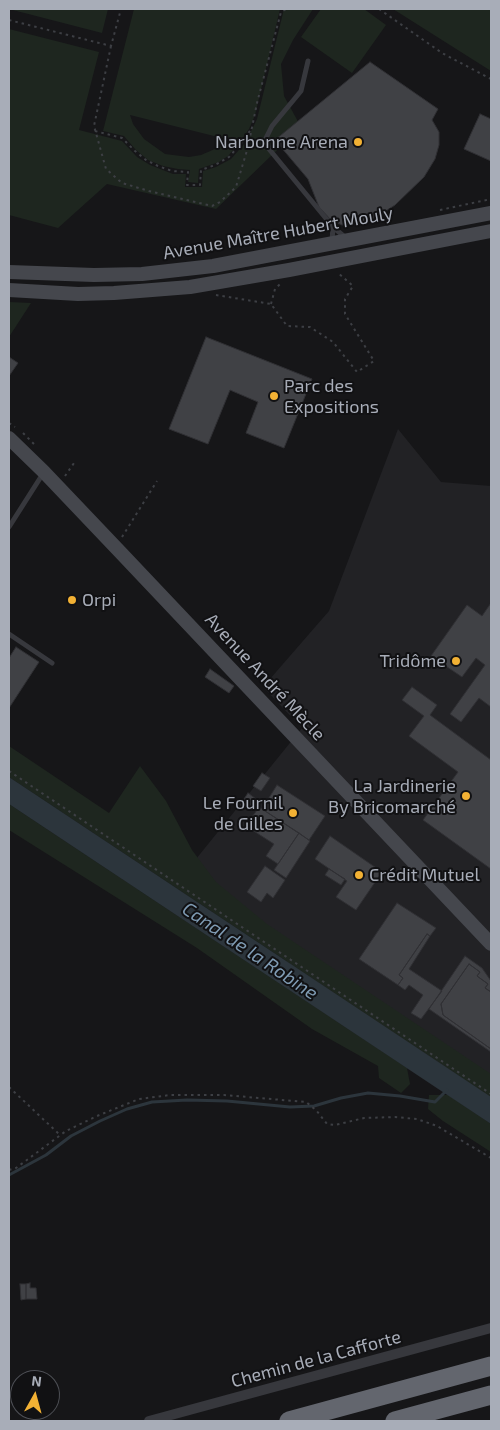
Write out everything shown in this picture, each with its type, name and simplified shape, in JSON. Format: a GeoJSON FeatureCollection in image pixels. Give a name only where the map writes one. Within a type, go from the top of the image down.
{"type":"FeatureCollection","features":[{"type":"Feature","properties":{"kind":"highway"},"geometry":{"type":"LineString","coordinates":[[289,1421],[491,1366]]}},
{"type":"Feature","properties":{"kind":"highway"},"geometry":{"type":"LineString","coordinates":[[395,1421],[491,1396]]}},
{"type":"Feature","properties":{"kind":"main road","name":"Avenue Maître Hubert Mouly"},"geometry":{"type":"LineString","coordinates":[[9,272],[86,275],[150,273],[222,265],[491,212]]}},
{"type":"Feature","properties":{"kind":"main road","name":"Avenue Maître Hubert Mouly"},"geometry":{"type":"LineString","coordinates":[[9,290],[88,294],[190,287],[320,265],[491,231]]}},
{"type":"Feature","properties":{"kind":"main road","name":"Avenue André Mècle"},"geometry":{"type":"LineString","coordinates":[[9,438],[44,472],[491,944]]}},
{"type":"Feature","properties":{"kind":"street","name":"Chemin de la Cafforte"},"geometry":{"type":"LineString","coordinates":[[149,1421],[491,1328]]}},
{"type":"Feature","properties":{"kind":"lane"},"geometry":{"type":"LineString","coordinates":[[308,61],[300,91],[272,126],[266,138],[269,149],[333,227],[349,240]]}},
{"type":"Feature","properties":{"kind":"lane"},"geometry":{"type":"LineString","coordinates":[[332,244],[333,227]]}},
{"type":"Feature","properties":{"kind":"lane"},"geometry":{"type":"LineString","coordinates":[[9,527],[44,472]]}},
{"type":"Feature","properties":{"kind":"lane"},"geometry":{"type":"LineString","coordinates":[[9,634],[52,663]]}},
{"type":"Feature","properties":{"kind":"path"},"geometry":{"type":"LineString","coordinates":[[121,9],[94,126],[106,169],[122,183],[212,206],[220,202],[236,187],[281,12],[286,9]]}},
{"type":"Feature","properties":{"kind":"path"},"geometry":{"type":"LineString","coordinates":[[379,9],[442,52],[491,79]]}},
{"type":"Feature","properties":{"kind":"path"},"geometry":{"type":"LineString","coordinates":[[9,20],[112,46]]}},
{"type":"Feature","properties":{"kind":"path"},"geometry":{"type":"LineString","coordinates":[[95,131],[122,138],[146,160],[172,171],[188,172],[187,184],[200,185],[201,170],[215,166],[229,157],[244,140],[252,127]]}},
{"type":"Feature","properties":{"kind":"path"},"geometry":{"type":"LineString","coordinates":[[438,210],[491,199]]}},
{"type":"Feature","properties":{"kind":"path"},"geometry":{"type":"LineString","coordinates":[[215,295],[271,304],[287,326],[310,328],[333,342],[357,372],[374,361],[345,314],[345,299],[353,286],[335,271]]}},
{"type":"Feature","properties":{"kind":"path"},"geometry":{"type":"LineString","coordinates":[[271,304],[275,289],[282,282]]}},
{"type":"Feature","properties":{"kind":"path"},"geometry":{"type":"LineString","coordinates":[[65,476],[74,463]]}},
{"type":"Feature","properties":{"kind":"path"},"geometry":{"type":"LineString","coordinates":[[122,536],[156,481]]}},
{"type":"Feature","properties":{"kind":"path"},"geometry":{"type":"LineString","coordinates":[[9,771],[491,1094]]}},
{"type":"Feature","properties":{"kind":"path"},"geometry":{"type":"LineString","coordinates":[[9,1087],[61,1135]]}},
{"type":"Feature","properties":{"kind":"path"},"geometry":{"type":"LineString","coordinates":[[9,1170],[16,1168],[66,1131],[139,1099],[156,1096],[224,1095],[306,1102],[316,1110],[327,1124],[335,1125],[364,1118],[395,1117],[417,1119],[437,1126],[491,1158]]}},
{"type":"Feature","properties":{"kind":"shaded area"},"geometry":{"type":"Polygon","coordinates":[[[9,9],[108,9],[102,33],[9,9]]]}},
{"type":"Feature","properties":{"kind":"shaded area"},"geometry":{"type":"Polygon","coordinates":[[[134,9],[280,9],[255,115],[249,129],[228,156],[219,162],[199,169],[198,183],[188,182],[190,170],[163,166],[148,160],[124,136],[103,131],[134,9]],[[130,115],[133,124],[144,139],[165,154],[189,157],[201,155],[215,149],[226,139],[130,115]]]}},
{"type":"Feature","properties":{"kind":"shaded area"},"geometry":{"type":"Polygon","coordinates":[[[284,9],[313,9],[293,40],[281,64],[284,96],[301,127],[216,209],[107,184],[58,228],[9,215],[9,29],[99,52],[79,130],[122,141],[137,157],[150,165],[173,174],[186,174],[185,187],[202,187],[203,171],[231,159],[246,142],[257,119],[284,9]]]}},
{"type":"Feature","properties":{"kind":"shaded area"},"geometry":{"type":"Polygon","coordinates":[[[321,9],[364,9],[386,25],[352,73],[301,37],[321,9]]]}},
{"type":"Feature","properties":{"kind":"shaded area"},"geometry":{"type":"Polygon","coordinates":[[[393,9],[491,9],[491,71],[393,9]]]}},
{"type":"Feature","properties":{"kind":"shaded area"},"geometry":{"type":"Polygon","coordinates":[[[9,302],[31,303],[9,337],[9,302]]]}},
{"type":"Feature","properties":{"kind":"shaded area"},"geometry":{"type":"Polygon","coordinates":[[[398,429],[441,482],[491,486],[491,1116],[179,880],[302,728],[263,687],[329,611],[398,429]]]}},
{"type":"Feature","properties":{"kind":"shaded area"},"geometry":{"type":"Polygon","coordinates":[[[9,746],[109,813],[140,766],[166,801],[192,850],[216,882],[267,924],[491,1074],[491,1097],[9,777],[9,746]]]}},
{"type":"Feature","properties":{"kind":"shaded area"},"geometry":{"type":"Polygon","coordinates":[[[9,804],[407,1068],[410,1084],[401,1093],[379,1078],[378,1066],[312,1029],[197,948],[9,830],[9,804]]]}},
{"type":"Feature","properties":{"kind":"shaded area"},"geometry":{"type":"Polygon","coordinates":[[[429,1095],[448,1095],[491,1124],[491,1152],[428,1109],[429,1095]]]}},
{"type":"Feature","properties":{"kind":"water","name":"Canal de la Robine"},"geometry":{"type":"Polygon","coordinates":[[[9,777],[491,1097],[491,1124],[9,804],[9,777]]]}},
{"type":"Feature","properties":{"kind":"building","name":"Narbonne Arena"},"geometry":{"type":"Polygon","coordinates":[[[370,62],[438,109],[432,120],[439,132],[439,145],[435,159],[424,177],[395,205],[367,223],[342,225],[330,219],[319,207],[308,179],[275,140],[370,62]]]}},
{"type":"Feature","properties":{"kind":"building"},"geometry":{"type":"Polygon","coordinates":[[[480,114],[491,119],[491,161],[464,149],[480,114]]]}},
{"type":"Feature","properties":{"kind":"building","name":"Parc des Expositions"},"geometry":{"type":"Polygon","coordinates":[[[206,337],[312,379],[284,448],[246,433],[258,402],[230,390],[208,444],[169,429],[206,337]]]}},
{"type":"Feature","properties":{"kind":"building"},"geometry":{"type":"Polygon","coordinates":[[[9,357],[18,363],[9,376],[9,357]]]}},
{"type":"Feature","properties":{"kind":"building","name":"Tridôme"},"geometry":{"type":"Polygon","coordinates":[[[491,603],[491,707],[479,698],[461,722],[450,714],[485,665],[476,658],[462,677],[431,656],[467,605],[482,616],[491,603]]]}},
{"type":"Feature","properties":{"kind":"building"},"geometry":{"type":"Polygon","coordinates":[[[16,647],[39,662],[9,708],[9,658],[16,647]]]}},
{"type":"Feature","properties":{"kind":"building"},"geometry":{"type":"Polygon","coordinates":[[[210,669],[234,686],[229,693],[205,677],[210,669]]]}},
{"type":"Feature","properties":{"kind":"building","name":"La Jardinerie By Bricomarché"},"geometry":{"type":"Polygon","coordinates":[[[412,687],[437,705],[430,715],[491,760],[491,869],[423,820],[458,772],[409,736],[424,716],[402,700],[412,687]]]}},
{"type":"Feature","properties":{"kind":"building"},"geometry":{"type":"Polygon","coordinates":[[[262,773],[270,778],[261,791],[253,786],[262,773]]]}},
{"type":"Feature","properties":{"kind":"building","name":"Le Fournil de Gilles"},"geometry":{"type":"Polygon","coordinates":[[[277,785],[325,816],[309,840],[262,809],[277,785]]]}},
{"type":"Feature","properties":{"kind":"building"},"geometry":{"type":"Polygon","coordinates":[[[248,793],[256,799],[248,810],[240,805],[248,793]]]}},
{"type":"Feature","properties":{"kind":"building"},"geometry":{"type":"Polygon","coordinates":[[[259,807],[299,833],[278,864],[266,856],[274,844],[246,826],[259,807]]]}},
{"type":"Feature","properties":{"kind":"building"},"geometry":{"type":"Polygon","coordinates":[[[299,833],[310,841],[286,878],[274,870],[299,833]]]}},
{"type":"Feature","properties":{"kind":"building","name":"Crédit Mutuel"},"geometry":{"type":"Polygon","coordinates":[[[330,836],[382,872],[356,910],[336,897],[347,881],[315,859],[330,836]]]}},
{"type":"Feature","properties":{"kind":"building"},"geometry":{"type":"Polygon","coordinates":[[[265,866],[285,880],[273,898],[267,893],[261,902],[247,892],[265,866]]]}},
{"type":"Feature","properties":{"kind":"building"},"geometry":{"type":"Polygon","coordinates":[[[329,869],[345,879],[341,885],[325,875],[329,869]]]}},
{"type":"Feature","properties":{"kind":"building"},"geometry":{"type":"Polygon","coordinates":[[[397,903],[436,928],[430,936],[427,934],[399,975],[403,978],[398,985],[359,959],[397,903]]]}},
{"type":"Feature","properties":{"kind":"building"},"geometry":{"type":"Polygon","coordinates":[[[427,934],[430,936],[409,969],[442,991],[421,1019],[411,1013],[423,995],[409,985],[405,990],[398,985],[403,978],[399,975],[427,934]]]}},
{"type":"Feature","properties":{"kind":"building"},"geometry":{"type":"Polygon","coordinates":[[[465,956],[482,968],[491,981],[491,992],[485,988],[488,984],[477,976],[480,972],[469,964],[441,1004],[443,1015],[491,1049],[491,1052],[429,1009],[465,956]]]}},
{"type":"Feature","properties":{"kind":"building"},"geometry":{"type":"Polygon","coordinates":[[[469,964],[480,972],[477,976],[488,984],[485,988],[491,992],[491,1049],[443,1015],[441,1004],[469,964]]]}},
{"type":"Feature","properties":{"kind":"building"},"geometry":{"type":"Polygon","coordinates":[[[30,1283],[30,1288],[36,1288],[37,1299],[26,1299],[26,1284],[30,1283]]]}},
{"type":"Feature","properties":{"kind":"building"},"geometry":{"type":"Polygon","coordinates":[[[20,1284],[26,1284],[26,1299],[21,1300],[20,1284]]]}},
{"type":"Feature","properties":{"kind":"waterway"},"geometry":{"type":"LineString","coordinates":[[9,1175],[46,1155],[71,1136],[100,1121],[127,1109],[152,1102],[187,1100],[227,1101],[290,1107],[314,1106],[368,1093],[435,1102],[447,1090]]}},
{"type":"Feature","properties":{"kind":"place","name":"Narbonne Arena"},"geometry":{"type":"Point","coordinates":[358,142]}},
{"type":"Feature","properties":{"kind":"place","name":"Parc des Expositions"},"geometry":{"type":"Point","coordinates":[274,396]}},
{"type":"Feature","properties":{"kind":"place","name":"Orpi"},"geometry":{"type":"Point","coordinates":[72,600]}},
{"type":"Feature","properties":{"kind":"place","name":"Tridôme"},"geometry":{"type":"Point","coordinates":[456,661]}},
{"type":"Feature","properties":{"kind":"place","name":"La Jardinerie By Bricomarché"},"geometry":{"type":"Point","coordinates":[466,796]}},
{"type":"Feature","properties":{"kind":"place","name":"Le Fournil de Gilles"},"geometry":{"type":"Point","coordinates":[293,813]}},
{"type":"Feature","properties":{"kind":"place","name":"Crédit Mutuel"},"geometry":{"type":"Point","coordinates":[359,875]}}]}
